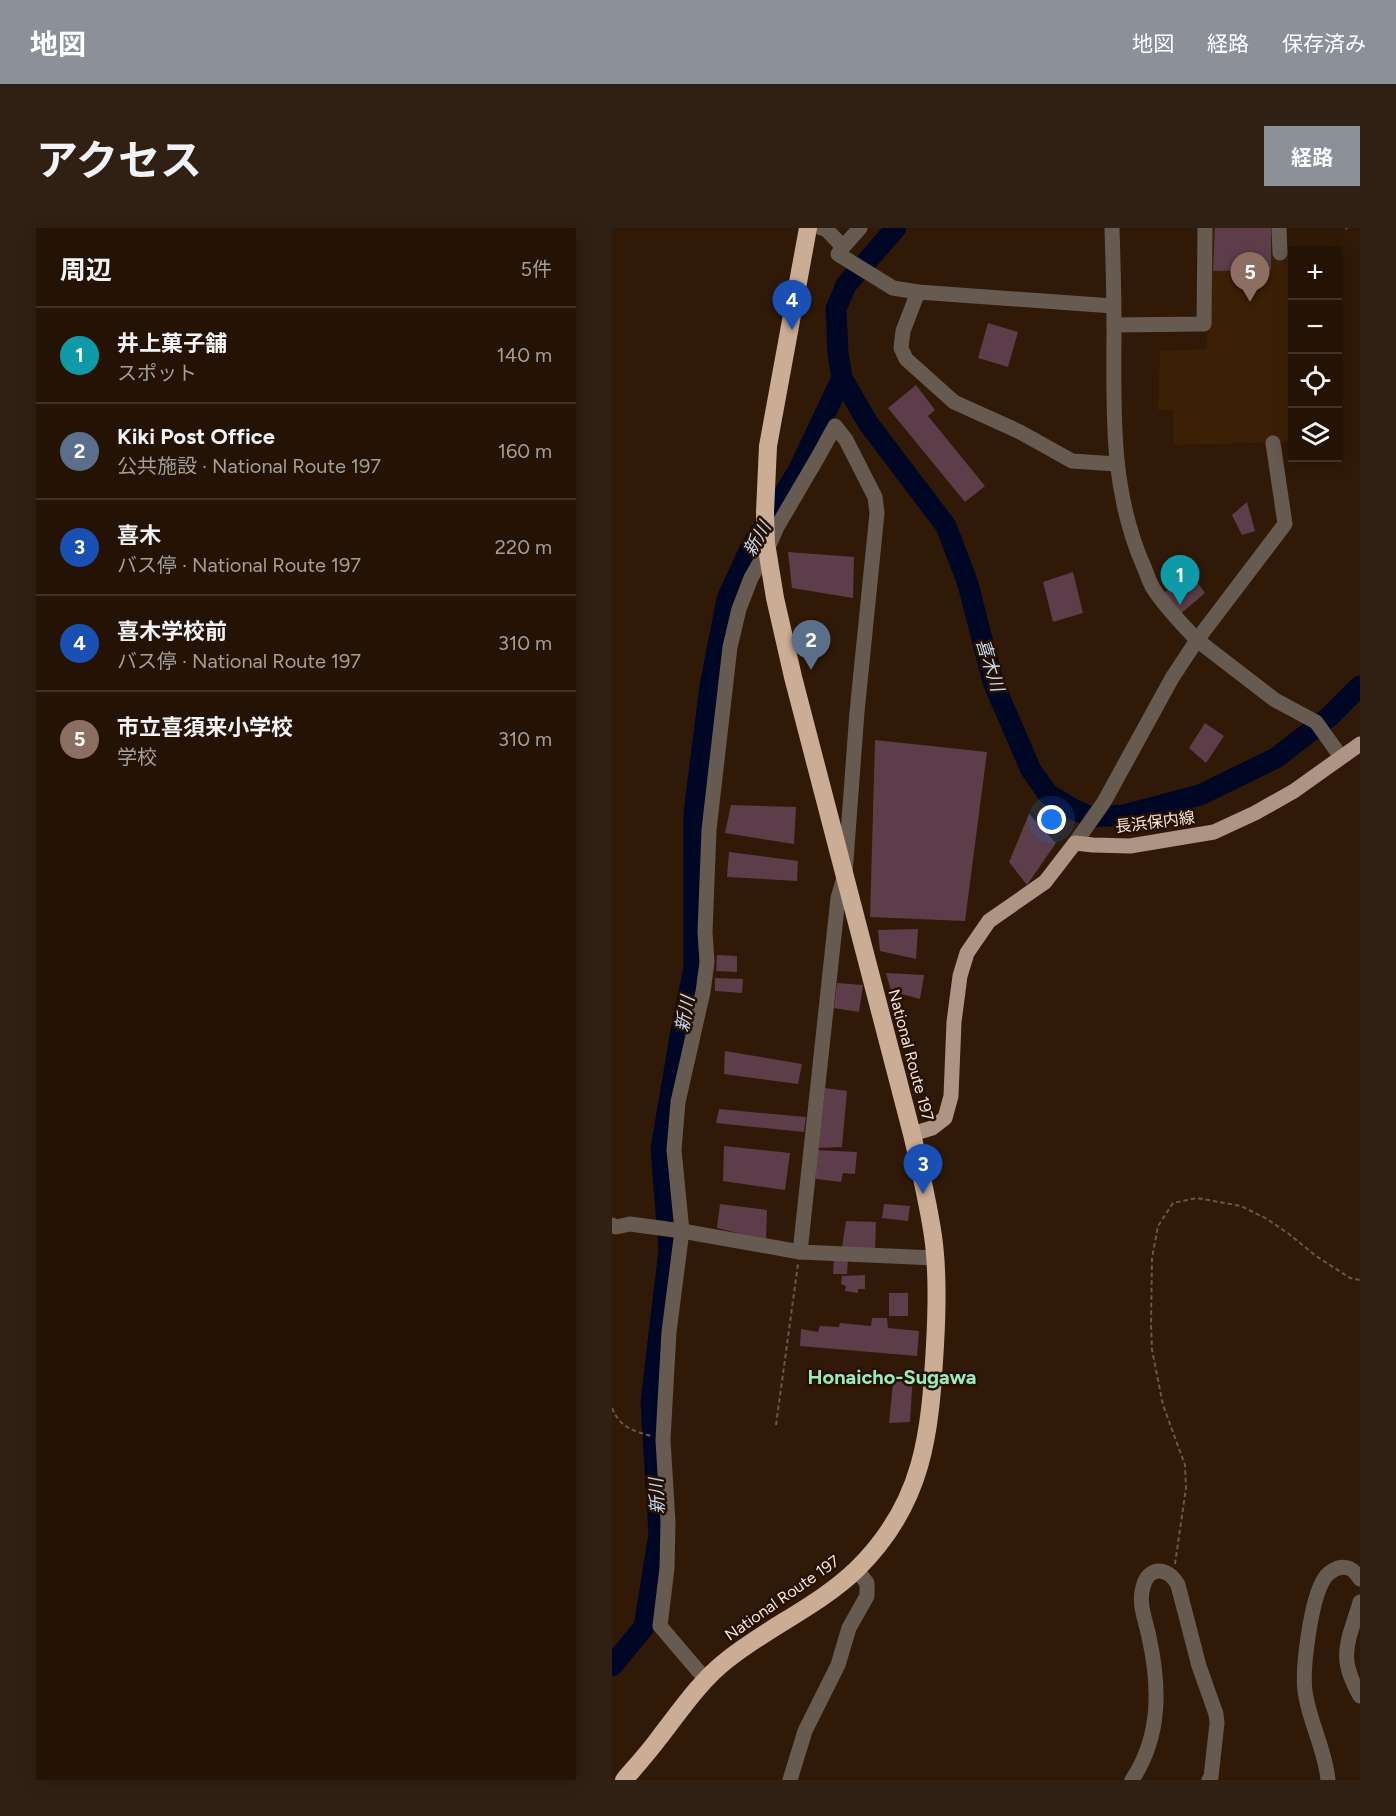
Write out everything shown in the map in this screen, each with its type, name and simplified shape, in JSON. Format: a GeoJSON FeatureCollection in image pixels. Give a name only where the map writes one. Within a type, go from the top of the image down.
{"type":"FeatureCollection","features":[{"type":"Feature","properties":{"kind":"highway","name":"National Route 197"},"geometry":{"type":"LineString","coordinates":[[624,1780],[706,1680],[725,1661],[757,1637],[828,1593],[856,1569],[895,1522],[915,1482],[926,1443],[932,1405],[936,1327],[935,1258],[927,1202],[912,1134],[793,677],[766,547],[768,446],[808,228]]}},
{"type":"Feature","properties":{"kind":"main road","name":"長浜保内線"},"geometry":{"type":"LineString","coordinates":[[1078,839],[1092,845],[1130,846],[1214,832],[1294,791],[1339,755],[1360,744]]}},
{"type":"Feature","properties":{"kind":"main road"},"geometry":{"type":"LineString","coordinates":[[912,1134],[932,1128],[945,1118],[951,1096],[954,1022],[960,976],[967,953],[989,921],[1045,882],[1078,839]]}},
{"type":"Feature","properties":{"kind":"street"},"geometry":{"type":"LineString","coordinates":[[821,228],[827,230],[843,253],[892,288],[918,292],[1113,306]]}},
{"type":"Feature","properties":{"kind":"street"},"geometry":{"type":"LineString","coordinates":[[843,253],[860,228]]}},
{"type":"Feature","properties":{"kind":"street"},"geometry":{"type":"LineString","coordinates":[[1112,228],[1116,464],[1125,517],[1152,587],[1197,640],[1275,700],[1316,722],[1339,755]]}},
{"type":"Feature","properties":{"kind":"street"},"geometry":{"type":"LineString","coordinates":[[1114,324],[1204,324],[1205,228]]}},
{"type":"Feature","properties":{"kind":"street"},"geometry":{"type":"LineString","coordinates":[[1279,228],[1280,253]]}},
{"type":"Feature","properties":{"kind":"street"},"geometry":{"type":"LineString","coordinates":[[918,292],[903,332],[901,348],[906,359],[954,402],[1020,432],[1072,461],[1116,464]]}},
{"type":"Feature","properties":{"kind":"street"},"geometry":{"type":"LineString","coordinates":[[706,1680],[660,1626],[667,1568],[668,1522],[663,1440],[669,1332],[682,1231],[675,1150],[678,1102],[703,992],[707,962],[705,932],[709,830],[730,647],[739,609],[751,578],[777,527],[835,426],[846,440],[876,497],[877,513],[857,712],[845,874],[838,898],[800,1252]]}},
{"type":"Feature","properties":{"kind":"street"},"geometry":{"type":"LineString","coordinates":[[1078,839],[1104,802],[1172,678],[1197,640],[1285,524],[1273,443]]}},
{"type":"Feature","properties":{"kind":"street"},"geometry":{"type":"LineString","coordinates":[[612,1225],[616,1227],[630,1224],[682,1231],[800,1252],[935,1258]]}},
{"type":"Feature","properties":{"kind":"street"},"geometry":{"type":"LineString","coordinates":[[1328,1780],[1320,1742],[1312,1722],[1305,1692],[1307,1644],[1313,1613],[1324,1580],[1330,1572],[1339,1567],[1348,1568],[1355,1570],[1360,1579]]}},
{"type":"Feature","properties":{"kind":"street"},"geometry":{"type":"LineString","coordinates":[[790,1780],[805,1731],[838,1665],[849,1628],[867,1596],[867,1583],[856,1569]]}},
{"type":"Feature","properties":{"kind":"street"},"geometry":{"type":"LineString","coordinates":[[1132,1780],[1148,1751],[1153,1734],[1156,1699],[1153,1657],[1142,1609],[1143,1585],[1149,1576],[1158,1571],[1166,1571],[1173,1576],[1178,1585],[1199,1666],[1216,1714],[1217,1723],[1209,1780]]}},
{"type":"Feature","properties":{"kind":"street"},"geometry":{"type":"LineString","coordinates":[[1360,1602],[1346,1653],[1346,1665],[1360,1696]]}},
{"type":"Feature","properties":{"kind":"path"},"geometry":{"type":"LineString","coordinates":[[1173,1576],[1186,1488],[1185,1465],[1163,1405],[1152,1350],[1152,1258],[1158,1226],[1163,1217],[1173,1203],[1197,1198],[1241,1206],[1267,1219],[1350,1278],[1360,1280]]}},
{"type":"Feature","properties":{"kind":"path"},"geometry":{"type":"LineString","coordinates":[[776,1425],[800,1252]]}},
{"type":"Feature","properties":{"kind":"path"},"geometry":{"type":"LineString","coordinates":[[612,1408],[617,1420],[625,1426],[663,1440]]}},
{"type":"Feature","properties":{"kind":"shaded area"},"geometry":{"type":"Polygon","coordinates":[[[1209,228],[1275,228],[1276,253],[1288,253],[1288,442],[1174,445],[1174,410],[1158,410],[1160,351],[1207,349],[1209,228]]]}},
{"type":"Feature","properties":{"kind":"building"},"geometry":{"type":"Polygon","coordinates":[[[1215,228],[1271,228],[1271,270],[1213,271],[1215,228]]]}},
{"type":"Feature","properties":{"kind":"building"},"geometry":{"type":"Polygon","coordinates":[[[988,323],[1018,332],[1008,367],[978,358],[988,323]]]}},
{"type":"Feature","properties":{"kind":"building"},"geometry":{"type":"Polygon","coordinates":[[[916,385],[935,410],[928,416],[985,486],[965,502],[888,408],[916,385]]]}},
{"type":"Feature","properties":{"kind":"building"},"geometry":{"type":"Polygon","coordinates":[[[1247,502],[1255,531],[1242,535],[1232,515],[1247,502]]]}},
{"type":"Feature","properties":{"kind":"building"},"geometry":{"type":"Polygon","coordinates":[[[788,552],[854,557],[853,598],[792,588],[788,552]]]}},
{"type":"Feature","properties":{"kind":"building"},"geometry":{"type":"Polygon","coordinates":[[[1073,572],[1083,613],[1053,622],[1043,582],[1073,572]]]}},
{"type":"Feature","properties":{"kind":"building"},"geometry":{"type":"Polygon","coordinates":[[[1191,574],[1205,593],[1178,616],[1162,594],[1191,574]]]}},
{"type":"Feature","properties":{"kind":"building"},"geometry":{"type":"Polygon","coordinates":[[[1205,723],[1224,736],[1206,763],[1189,748],[1205,723]]]}},
{"type":"Feature","properties":{"kind":"building"},"geometry":{"type":"Polygon","coordinates":[[[875,740],[987,752],[965,921],[870,917],[875,740]]]}},
{"type":"Feature","properties":{"kind":"building"},"geometry":{"type":"Polygon","coordinates":[[[731,805],[796,807],[794,844],[725,833],[731,805]]]}},
{"type":"Feature","properties":{"kind":"building"},"geometry":{"type":"Polygon","coordinates":[[[1029,814],[1056,843],[1027,885],[1009,862],[1029,814]]]}},
{"type":"Feature","properties":{"kind":"building"},"geometry":{"type":"Polygon","coordinates":[[[729,852],[798,861],[797,881],[727,877],[729,852]]]}},
{"type":"Feature","properties":{"kind":"building"},"geometry":{"type":"Polygon","coordinates":[[[918,929],[916,959],[880,951],[878,930],[918,929]]]}},
{"type":"Feature","properties":{"kind":"building"},"geometry":{"type":"Polygon","coordinates":[[[717,955],[737,956],[737,972],[716,971],[717,955]]]}},
{"type":"Feature","properties":{"kind":"building"},"geometry":{"type":"Polygon","coordinates":[[[886,973],[924,975],[920,999],[891,991],[886,973]]]}},
{"type":"Feature","properties":{"kind":"building"},"geometry":{"type":"Polygon","coordinates":[[[715,978],[743,979],[742,993],[715,991],[715,978]]]}},
{"type":"Feature","properties":{"kind":"building"},"geometry":{"type":"Polygon","coordinates":[[[837,983],[863,985],[859,1012],[834,1008],[837,983]]]}},
{"type":"Feature","properties":{"kind":"building"},"geometry":{"type":"Polygon","coordinates":[[[725,1051],[802,1064],[798,1084],[724,1074],[725,1051]]]}},
{"type":"Feature","properties":{"kind":"building"},"geometry":{"type":"Polygon","coordinates":[[[825,1088],[847,1091],[842,1147],[818,1148],[825,1088]]]}},
{"type":"Feature","properties":{"kind":"building"},"geometry":{"type":"Polygon","coordinates":[[[719,1109],[806,1117],[804,1132],[716,1123],[719,1109]]]}},
{"type":"Feature","properties":{"kind":"building"},"geometry":{"type":"Polygon","coordinates":[[[724,1146],[790,1153],[785,1190],[723,1181],[724,1146]]]}},
{"type":"Feature","properties":{"kind":"building"},"geometry":{"type":"Polygon","coordinates":[[[816,1150],[857,1152],[855,1174],[843,1173],[841,1182],[816,1179],[816,1150]]]}},
{"type":"Feature","properties":{"kind":"building"},"geometry":{"type":"Polygon","coordinates":[[[720,1204],[767,1210],[766,1240],[717,1228],[720,1204]]]}},
{"type":"Feature","properties":{"kind":"building"},"geometry":{"type":"Polygon","coordinates":[[[884,1204],[910,1206],[908,1221],[882,1218],[884,1204]]]}},
{"type":"Feature","properties":{"kind":"building"},"geometry":{"type":"Polygon","coordinates":[[[846,1221],[876,1222],[875,1251],[842,1247],[846,1221]]]}},
{"type":"Feature","properties":{"kind":"building"},"geometry":{"type":"Polygon","coordinates":[[[834,1257],[848,1258],[847,1274],[833,1274],[834,1257]]]}},
{"type":"Feature","properties":{"kind":"building"},"geometry":{"type":"Polygon","coordinates":[[[865,1275],[865,1289],[858,1289],[858,1293],[845,1291],[846,1286],[841,1284],[842,1276],[865,1275]]]}},
{"type":"Feature","properties":{"kind":"building"},"geometry":{"type":"Polygon","coordinates":[[[889,1293],[908,1293],[908,1316],[889,1316],[889,1293]]]}},
{"type":"Feature","properties":{"kind":"building"},"geometry":{"type":"Polygon","coordinates":[[[872,1318],[887,1318],[888,1328],[919,1331],[917,1356],[800,1346],[801,1329],[818,1332],[820,1326],[839,1327],[840,1323],[871,1326],[872,1318]]]}},
{"type":"Feature","properties":{"kind":"building"},"geometry":{"type":"Polygon","coordinates":[[[894,1374],[913,1374],[910,1422],[889,1423],[894,1374]]]}},
{"type":"Feature","properties":{"kind":"waterway","name":"喜木川"},"geometry":{"type":"LineString","coordinates":[[896,228],[846,285],[836,309],[838,353],[842,378],[868,423],[946,526],[968,584],[993,682],[1031,770],[1048,794],[1091,817],[1124,815],[1200,795],[1276,758],[1329,717],[1360,686]]}},
{"type":"Feature","properties":{"kind":"waterway","name":"新川"},"geometry":{"type":"LineString","coordinates":[[612,1666],[644,1627],[659,1534],[651,1402],[669,1250],[661,1149],[694,968],[694,813],[710,686],[727,599],[750,549],[798,471],[842,378]]}},
{"type":"Feature","properties":{"kind":"place","name":"市立喜須来小学校"},"geometry":{"type":"Point","coordinates":[1250,302]}},
{"type":"Feature","properties":{"kind":"place","name":"喜木学校前"},"geometry":{"type":"Point","coordinates":[792,330]}},
{"type":"Feature","properties":{"kind":"place","name":"井上菓子舗"},"geometry":{"type":"Point","coordinates":[1180,605]}},
{"type":"Feature","properties":{"kind":"place","name":"Kiki Post Office"},"geometry":{"type":"Point","coordinates":[811,670]}},
{"type":"Feature","properties":{"kind":"place","name":"喜木"},"geometry":{"type":"Point","coordinates":[923,1194]}},
{"type":"Feature","properties":{"kind":"district","name":"Honaicho-Sugawa"},"geometry":{"type":"Point","coordinates":[892,1377]}}]}
